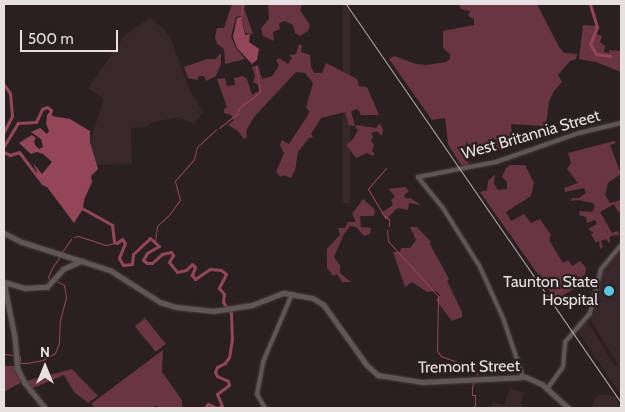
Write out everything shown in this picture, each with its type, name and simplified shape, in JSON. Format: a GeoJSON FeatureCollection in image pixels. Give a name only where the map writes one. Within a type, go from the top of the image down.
{"type":"FeatureCollection","features":[{"type":"Feature","properties":{"kind":"main road","name":"Tremont Street"},"geometry":{"type":"LineString","coordinates":[[4,233],[26,244],[114,272],[168,306],[207,311],[255,305],[282,294],[315,298],[323,304],[351,340],[367,367],[379,375],[419,382],[523,377],[538,382],[569,408]]}},
{"type":"Feature","properties":{"kind":"main road"},"geometry":{"type":"LineString","coordinates":[[45,408],[25,383],[18,369],[15,338],[4,282],[25,288],[47,287],[63,270],[80,260]]}},
{"type":"Feature","properties":{"kind":"street","name":"West Britannia Street"},"geometry":{"type":"LineString","coordinates":[[523,377],[503,318],[480,267],[443,208],[418,176],[496,162],[579,133],[621,122]]}},
{"type":"Feature","properties":{"kind":"street"},"geometry":{"type":"LineString","coordinates":[[548,389],[563,367],[565,342],[590,313],[602,268],[621,245]]}},
{"type":"Feature","properties":{"kind":"street"},"geometry":{"type":"LineString","coordinates":[[265,408],[257,394],[263,362],[292,294]]}},
{"type":"Feature","properties":{"kind":"shaded area"},"geometry":{"type":"Polygon","coordinates":[[[232,4],[246,4],[244,8],[253,34],[245,33],[241,16],[236,17],[231,37],[236,48],[245,59],[225,64],[224,49],[217,44],[215,37],[217,28],[224,28],[232,4]]]}},
{"type":"Feature","properties":{"kind":"shaded area"},"geometry":{"type":"Polygon","coordinates":[[[268,4],[302,4],[300,10],[310,25],[308,31],[300,36],[295,33],[293,25],[285,21],[279,23],[280,29],[273,32],[274,41],[263,36],[261,28],[269,19],[268,4]]]}},
{"type":"Feature","properties":{"kind":"shaded area"},"geometry":{"type":"Polygon","coordinates":[[[343,4],[350,4],[350,203],[343,203],[343,4]]]}},
{"type":"Feature","properties":{"kind":"shaded area"},"geometry":{"type":"Polygon","coordinates":[[[459,4],[537,4],[559,47],[564,53],[577,54],[576,59],[570,61],[558,75],[562,82],[554,91],[549,101],[544,126],[511,124],[512,135],[507,136],[503,151],[485,146],[468,151],[470,165],[462,167],[448,144],[445,118],[432,120],[389,59],[394,56],[416,64],[426,65],[446,62],[450,59],[450,54],[443,48],[443,31],[474,25],[474,19],[468,16],[470,11],[461,9],[459,4]]]}},
{"type":"Feature","properties":{"kind":"shaded area"},"geometry":{"type":"Polygon","coordinates":[[[241,17],[245,35],[250,34],[249,42],[259,49],[257,60],[252,64],[237,48],[233,37],[237,18],[241,17]]]}},
{"type":"Feature","properties":{"kind":"shaded area"},"geometry":{"type":"Polygon","coordinates":[[[150,18],[164,29],[171,39],[189,89],[203,112],[194,124],[178,117],[150,123],[147,127],[131,128],[132,164],[97,165],[90,141],[104,99],[88,88],[125,35],[150,18]]]}},
{"type":"Feature","properties":{"kind":"shaded area"},"geometry":{"type":"Polygon","coordinates":[[[583,25],[598,26],[596,34],[602,36],[600,42],[605,46],[604,52],[609,53],[609,50],[621,51],[621,72],[596,62],[579,59],[583,25]]]}},
{"type":"Feature","properties":{"kind":"shaded area"},"geometry":{"type":"Polygon","coordinates":[[[299,44],[302,45],[301,52],[310,55],[311,67],[314,73],[322,73],[326,63],[357,79],[359,86],[367,87],[379,115],[361,115],[358,109],[351,111],[355,126],[349,125],[345,112],[321,118],[311,134],[313,137],[309,138],[298,152],[295,170],[291,178],[283,175],[281,177],[276,172],[284,153],[280,145],[282,140],[289,144],[308,115],[309,111],[306,107],[313,83],[305,73],[296,72],[254,117],[246,131],[247,137],[244,139],[238,131],[228,125],[234,120],[231,115],[224,113],[224,109],[227,107],[217,79],[225,78],[227,86],[235,85],[234,78],[243,76],[247,79],[252,95],[259,91],[258,85],[253,82],[255,76],[252,67],[258,65],[262,79],[272,76],[279,66],[276,60],[279,58],[288,64],[292,58],[289,55],[296,54],[299,44]]]}},
{"type":"Feature","properties":{"kind":"shaded area"},"geometry":{"type":"Polygon","coordinates":[[[221,53],[221,64],[216,76],[206,81],[204,76],[199,76],[197,80],[188,78],[184,67],[207,59],[215,59],[221,53]]]}},
{"type":"Feature","properties":{"kind":"shaded area"},"geometry":{"type":"Polygon","coordinates":[[[52,109],[52,116],[70,119],[90,131],[90,142],[98,169],[91,176],[92,182],[84,200],[83,209],[74,223],[47,187],[42,185],[36,176],[37,172],[33,163],[42,174],[52,162],[43,154],[37,152],[31,154],[19,143],[32,135],[36,138],[34,141],[35,145],[39,149],[43,147],[41,139],[31,132],[40,128],[47,134],[49,131],[46,124],[47,115],[52,109]]]}},
{"type":"Feature","properties":{"kind":"shaded area"},"geometry":{"type":"Polygon","coordinates":[[[380,123],[383,130],[382,136],[377,131],[371,133],[373,137],[371,141],[374,145],[372,151],[375,154],[373,156],[367,153],[356,158],[346,145],[353,139],[358,130],[355,127],[356,125],[376,128],[380,123]]]}},
{"type":"Feature","properties":{"kind":"shaded area"},"geometry":{"type":"Polygon","coordinates":[[[614,141],[616,143],[610,145],[621,174],[608,183],[605,195],[610,203],[621,200],[621,211],[618,212],[614,204],[600,212],[612,233],[617,231],[620,235],[610,236],[610,244],[606,239],[601,241],[603,247],[600,249],[599,241],[596,243],[591,234],[594,233],[588,229],[597,224],[595,220],[587,223],[586,217],[579,215],[580,211],[592,212],[595,207],[593,203],[578,200],[570,201],[572,198],[579,198],[586,193],[584,188],[565,192],[564,188],[578,183],[567,169],[571,163],[568,153],[614,141]]]}},
{"type":"Feature","properties":{"kind":"shaded area"},"geometry":{"type":"Polygon","coordinates":[[[510,165],[525,165],[534,183],[531,196],[506,212],[511,221],[524,214],[531,223],[540,219],[551,235],[549,240],[563,263],[568,260],[572,266],[580,261],[586,268],[585,275],[573,282],[576,287],[556,300],[480,192],[487,190],[488,181],[495,174],[494,184],[498,190],[507,189],[507,182],[502,177],[506,168],[510,165]]]}},
{"type":"Feature","properties":{"kind":"shaded area"},"geometry":{"type":"Polygon","coordinates":[[[405,187],[409,191],[404,195],[406,199],[410,198],[421,205],[409,203],[408,210],[397,208],[386,220],[381,213],[393,205],[391,200],[395,197],[389,189],[405,187]]]}},
{"type":"Feature","properties":{"kind":"shaded area"},"geometry":{"type":"Polygon","coordinates":[[[363,199],[375,210],[374,216],[360,216],[361,227],[371,228],[370,234],[364,236],[356,227],[350,226],[344,234],[334,257],[340,266],[340,273],[351,282],[342,282],[337,274],[333,276],[327,268],[327,249],[340,235],[338,228],[345,228],[348,222],[356,222],[352,214],[363,199]]]}},
{"type":"Feature","properties":{"kind":"shaded area"},"geometry":{"type":"Polygon","coordinates":[[[410,227],[417,227],[431,242],[430,244],[449,279],[447,281],[462,312],[462,317],[452,321],[436,300],[440,295],[436,291],[427,292],[412,282],[405,287],[393,252],[400,252],[401,248],[410,248],[416,240],[410,227]]]}},
{"type":"Feature","properties":{"kind":"shaded area","name":"Taunton State Hospital"},"geometry":{"type":"Polygon","coordinates":[[[621,246],[621,395],[577,330],[587,321],[614,365],[620,367],[589,318],[602,269],[621,246]]]}},
{"type":"Feature","properties":{"kind":"shaded area"},"geometry":{"type":"Polygon","coordinates":[[[145,318],[166,344],[156,352],[135,326],[145,318]]]}},
{"type":"Feature","properties":{"kind":"shaded area"},"geometry":{"type":"Polygon","coordinates":[[[163,350],[162,372],[182,400],[182,408],[156,406],[149,408],[95,408],[92,405],[92,403],[163,350]]]}},
{"type":"Feature","properties":{"kind":"shaded area"},"geometry":{"type":"Polygon","coordinates":[[[4,366],[15,366],[22,382],[4,392],[4,366]]]}},
{"type":"Feature","properties":{"kind":"shaded area"},"geometry":{"type":"Polygon","coordinates":[[[72,369],[98,396],[88,403],[74,392],[64,375],[31,389],[26,381],[72,369]]]}},
{"type":"Feature","properties":{"kind":"shaded area"},"geometry":{"type":"Polygon","coordinates":[[[510,388],[524,393],[521,403],[524,408],[491,408],[492,403],[504,405],[510,388]]]}},
{"type":"Feature","properties":{"kind":"shaded area"},"geometry":{"type":"Polygon","coordinates":[[[602,394],[614,396],[621,408],[592,408],[595,398],[602,394]]]}},
{"type":"Feature","properties":{"kind":"waterway"},"geometry":{"type":"LineString","coordinates":[[241,18],[242,4]]}},
{"type":"Feature","properties":{"kind":"waterway"},"geometry":{"type":"LineString","coordinates":[[590,4],[597,27],[590,44],[596,54],[610,56]]}},
{"type":"Feature","properties":{"kind":"waterway"},"geometry":{"type":"LineString","coordinates":[[219,128],[237,114],[239,108],[260,92],[256,66]]}},
{"type":"Feature","properties":{"kind":"waterway"},"geometry":{"type":"LineString","coordinates":[[4,85],[10,93],[12,116],[4,132]]}},
{"type":"Feature","properties":{"kind":"waterway"},"geometry":{"type":"LineString","coordinates":[[4,146],[18,123],[36,122],[42,109],[47,107],[51,110],[50,114]]}},
{"type":"Feature","properties":{"kind":"waterway"},"geometry":{"type":"LineString","coordinates":[[155,241],[157,226],[169,215],[180,200],[175,181],[194,159],[197,147],[216,129]]}},
{"type":"Feature","properties":{"kind":"waterway"},"geometry":{"type":"LineString","coordinates":[[4,152],[10,155],[19,152],[38,177]]}},
{"type":"Feature","properties":{"kind":"waterway"},"geometry":{"type":"LineString","coordinates":[[386,168],[368,189],[384,216],[389,219],[389,226]]}},
{"type":"Feature","properties":{"kind":"waterway"},"geometry":{"type":"LineString","coordinates":[[80,207],[112,225],[114,242],[117,243],[122,239],[125,243],[119,258],[123,265],[132,264],[133,254],[150,238],[159,246],[147,253],[143,260],[147,263],[152,263],[162,254],[171,252],[173,255],[169,262],[177,272],[186,270],[192,264],[195,267],[192,275],[195,279],[210,269],[221,270],[226,274],[219,288],[224,294],[223,302],[231,313],[232,339],[229,357],[225,363],[217,367],[215,372],[217,376],[228,381],[229,385],[217,394],[222,406],[217,408],[208,404],[205,408]]}},
{"type":"Feature","properties":{"kind":"waterway"},"geometry":{"type":"LineString","coordinates":[[387,230],[388,241],[438,296],[437,351],[441,356],[459,363],[474,365],[477,375]]}},
{"type":"Feature","properties":{"kind":"waterway"},"geometry":{"type":"LineString","coordinates":[[74,237],[78,236],[106,245],[115,243]]}},
{"type":"Feature","properties":{"kind":"waterway"},"geometry":{"type":"LineString","coordinates":[[62,252],[71,239]]}},
{"type":"Feature","properties":{"kind":"waterway"},"geometry":{"type":"LineString","coordinates":[[50,280],[48,277],[60,256]]}},
{"type":"Feature","properties":{"kind":"waterway"},"geometry":{"type":"LineString","coordinates":[[18,356],[20,356],[20,363],[27,363],[43,360],[55,353],[59,343],[60,320],[66,297],[64,285],[56,281]]}},
{"type":"Feature","properties":{"kind":"waterway"},"geometry":{"type":"LineString","coordinates":[[4,354],[13,355]]}},
{"type":"Feature","properties":{"kind":"waterway"},"geometry":{"type":"LineString","coordinates":[[472,408],[475,405],[475,395],[472,395],[474,382]]}},
{"type":"Feature","properties":{"kind":"railway"},"geometry":{"type":"LineString","coordinates":[[346,4],[621,402]]}},
{"type":"Feature","properties":{"kind":"place","name":"Taunton State Hospital"},"geometry":{"type":"Point","coordinates":[609,291]}}]}
